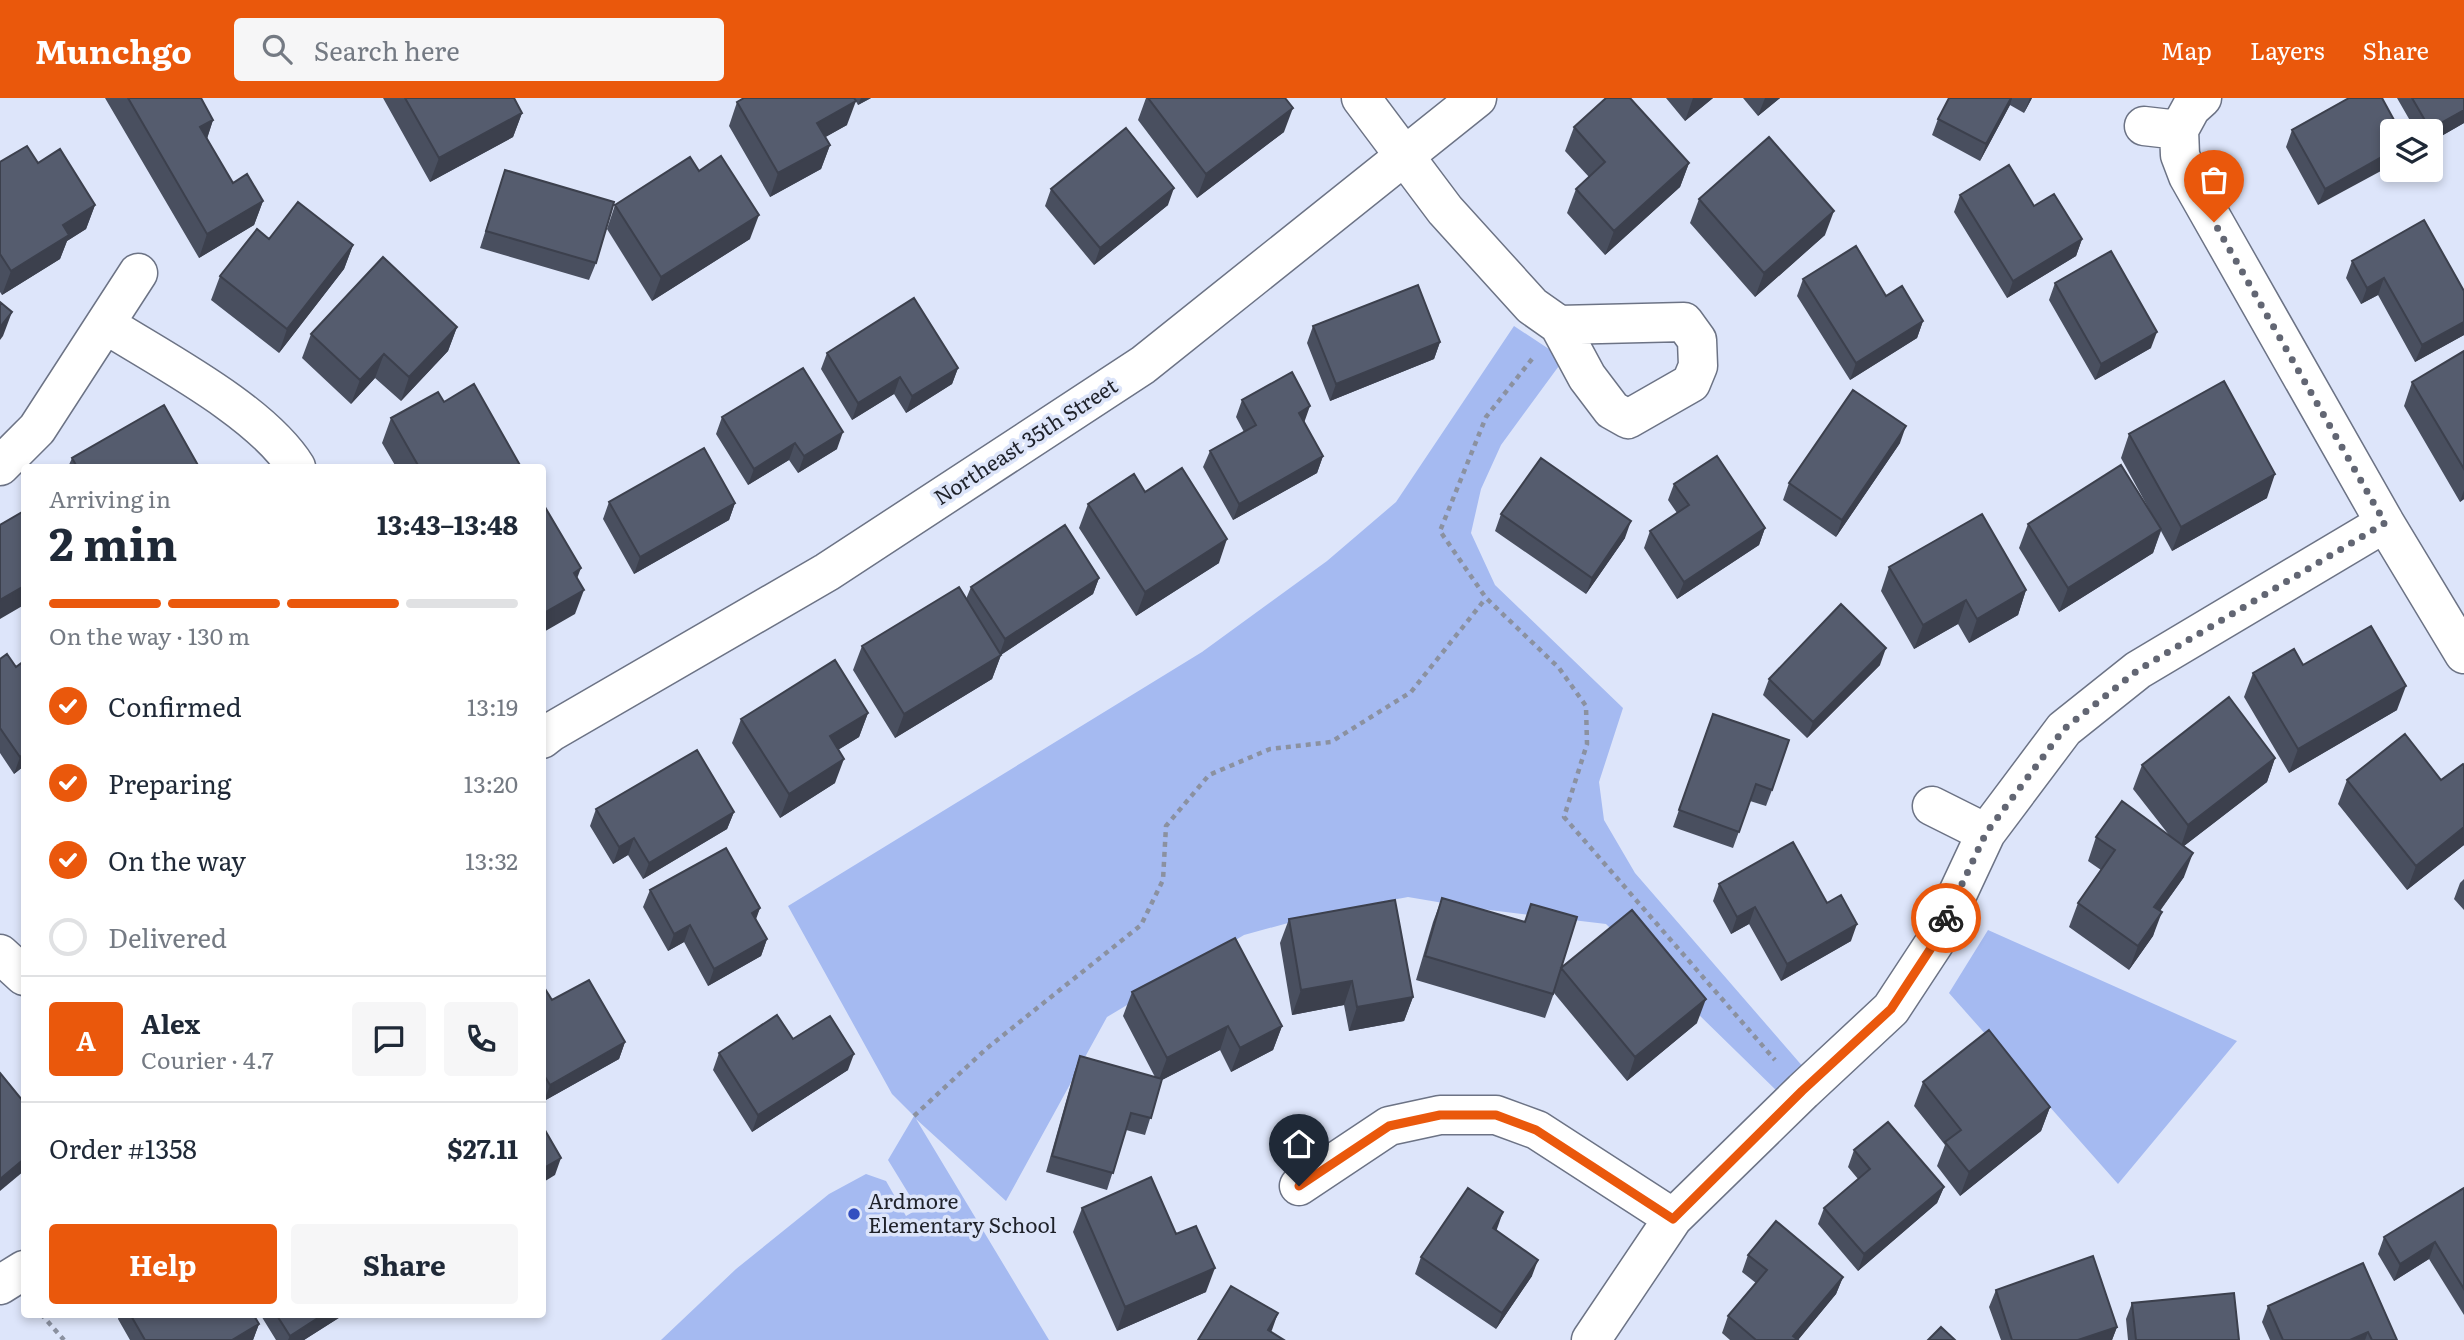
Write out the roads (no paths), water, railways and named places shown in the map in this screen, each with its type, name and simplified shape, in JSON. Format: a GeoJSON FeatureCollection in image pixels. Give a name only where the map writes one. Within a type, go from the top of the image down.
{"type":"FeatureCollection","features":[{"type":"Feature","properties":{"kind":"street"},"geometry":{"type":"LineString","coordinates":[[1361,98],[1445,209],[1524,296],[1559,326]]}},
{"type":"Feature","properties":{"kind":"street","name":"Northeast 35th Street"},"geometry":{"type":"LineString","coordinates":[[546,736],[827,572],[1143,365],[1476,98]]}},
{"type":"Feature","properties":{"kind":"street"},"geometry":{"type":"LineString","coordinates":[[2202,98],[2161,128],[2180,155],[2188,176],[2385,523],[2464,654]]}},
{"type":"Feature","properties":{"kind":"street"},"geometry":{"type":"LineString","coordinates":[[0,466],[37,429],[138,273]]}},
{"type":"Feature","properties":{"kind":"street"},"geometry":{"type":"LineString","coordinates":[[105,324],[240,409],[294,464]]}},
{"type":"Feature","properties":{"kind":"street"},"geometry":{"type":"LineString","coordinates":[[1591,1340],[1673,1219],[1802,1091],[1891,1009],[1935,942],[1986,833],[2064,729],[2138,670],[2385,523]]}},
{"type":"Feature","properties":{"kind":"street"},"geometry":{"type":"LineString","coordinates":[[1931,806],[1986,833]]}},
{"type":"Feature","properties":{"kind":"street"},"geometry":{"type":"LineString","coordinates":[[0,954],[21,973]]}},
{"type":"Feature","properties":{"kind":"street"},"geometry":{"type":"LineString","coordinates":[[1299,1186],[1389,1126],[1440,1115],[1496,1115],[1536,1130],[1673,1219]]}},
{"type":"Feature","properties":{"kind":"street"},"geometry":{"type":"LineString","coordinates":[[0,1285],[21,1272]]}},
{"type":"Feature","properties":{"kind":"place","name":"Ardmore Elementary School"},"geometry":{"type":"Point","coordinates":[854,1214]}}]}
